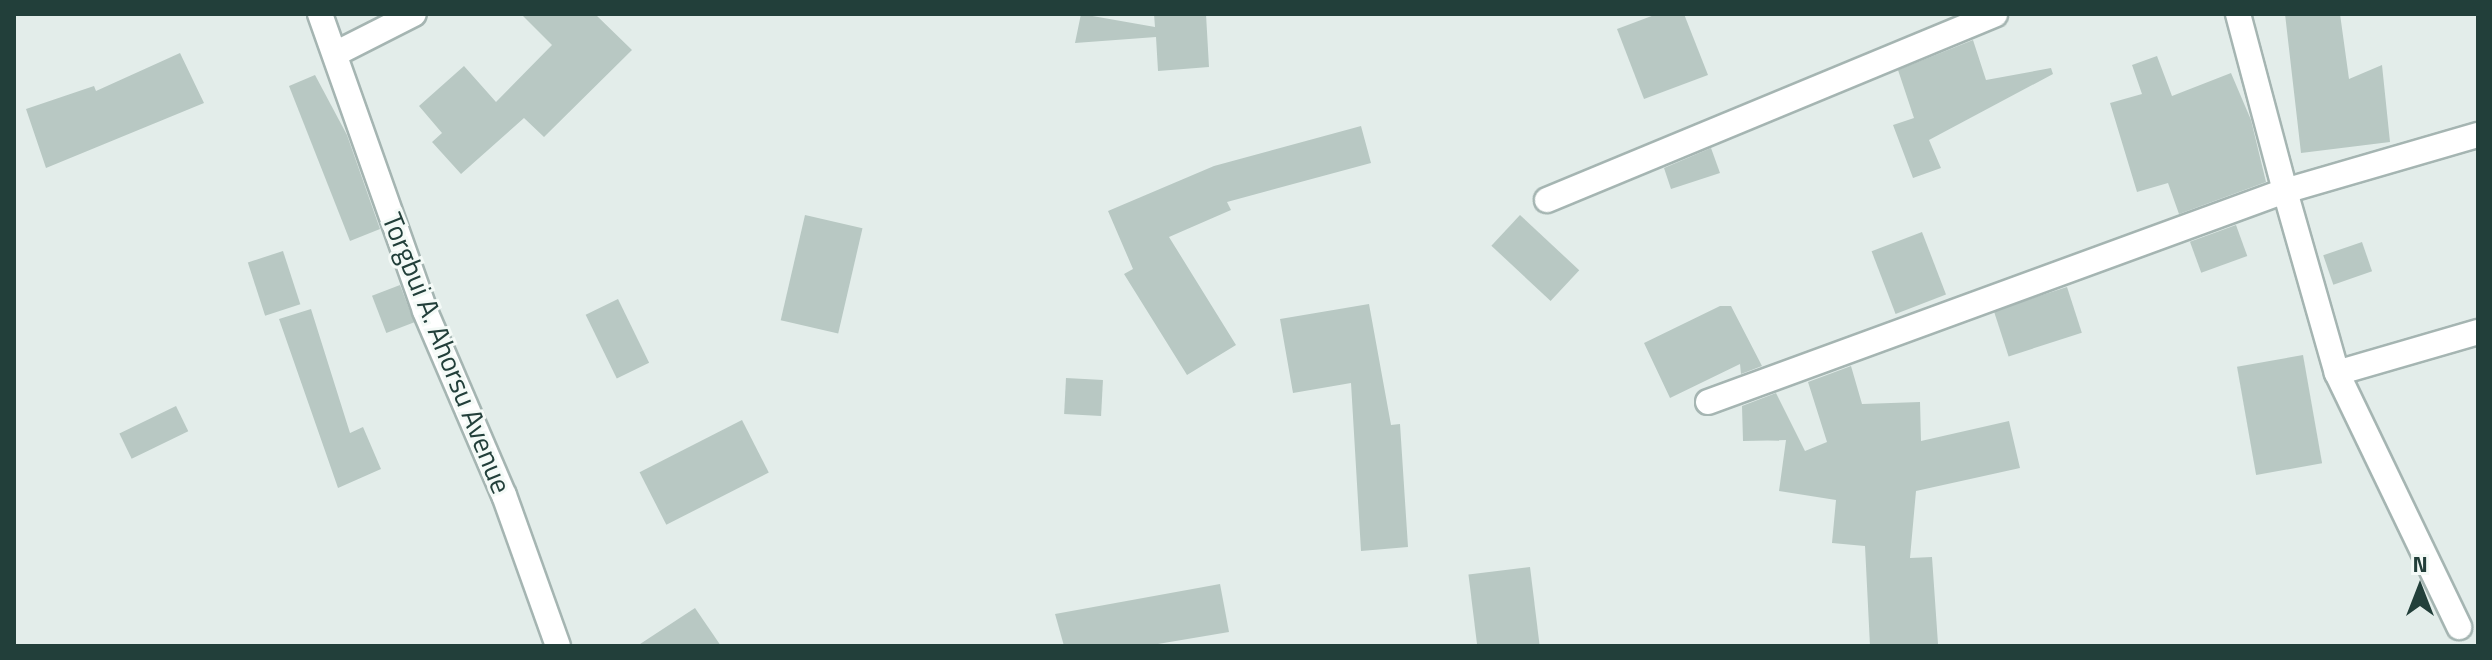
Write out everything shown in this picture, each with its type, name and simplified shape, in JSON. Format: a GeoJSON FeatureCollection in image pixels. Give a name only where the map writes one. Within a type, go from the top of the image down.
{"type":"FeatureCollection","features":[{"type":"Feature","properties":{"kind":"street","name":"Torgbui A. Ahorsu Avenue"},"geometry":{"type":"LineString","coordinates":[[320,14],[337,53],[425,311],[504,495],[558,646]]}},
{"type":"Feature","properties":{"kind":"street"},"geometry":{"type":"LineString","coordinates":[[337,53],[414,14]]}},
{"type":"Feature","properties":{"kind":"street"},"geometry":{"type":"LineString","coordinates":[[1547,200],[1995,14]]}},
{"type":"Feature","properties":{"kind":"street"},"geometry":{"type":"LineString","coordinates":[[2238,14],[2337,373],[2459,627]]}},
{"type":"Feature","properties":{"kind":"street"},"geometry":{"type":"LineString","coordinates":[[1708,402],[2285,191],[2478,135]]}},
{"type":"Feature","properties":{"kind":"street"},"geometry":{"type":"LineString","coordinates":[[2337,373],[2478,332]]}},
{"type":"Feature","properties":{"kind":"building"},"geometry":{"type":"Polygon","coordinates":[[[521,14],[595,14],[632,50],[544,137],[524,118],[461,174],[432,142],[442,133],[419,106],[464,66],[496,102],[552,45],[521,14]]]}},
{"type":"Feature","properties":{"kind":"building"},"geometry":{"type":"Polygon","coordinates":[[[1081,14],[1155,27],[1154,14],[1206,14],[1209,67],[1158,71],[1156,37],[1075,43],[1081,14]]]}},
{"type":"Feature","properties":{"kind":"building"},"geometry":{"type":"Polygon","coordinates":[[[1657,14],[1684,14],[1708,75],[1644,99],[1617,29],[1657,14]]]}},
{"type":"Feature","properties":{"kind":"building"},"geometry":{"type":"Polygon","coordinates":[[[2285,14],[2340,14],[2349,79],[2382,65],[2390,142],[2301,153],[2285,14]]]}},
{"type":"Feature","properties":{"kind":"building"},"geometry":{"type":"Polygon","coordinates":[[[1973,40],[1986,80],[2051,68],[2053,74],[1929,140],[1941,168],[1913,178],[1893,125],[1914,118],[1898,70],[1973,40]]]}},
{"type":"Feature","properties":{"kind":"building"},"geometry":{"type":"Polygon","coordinates":[[[180,53],[204,103],[46,168],[26,109],[94,86],[96,91],[180,53]]]}},
{"type":"Feature","properties":{"kind":"building"},"geometry":{"type":"Polygon","coordinates":[[[2157,56],[2172,96],[2231,73],[2251,120],[2266,182],[2179,214],[2168,183],[2137,192],[2110,103],[2142,94],[2132,65],[2157,56]]]}},
{"type":"Feature","properties":{"kind":"building"},"geometry":{"type":"Polygon","coordinates":[[[315,75],[347,135],[380,229],[350,241],[289,86],[315,75]]]}},
{"type":"Feature","properties":{"kind":"building"},"geometry":{"type":"Polygon","coordinates":[[[1361,126],[1371,163],[1227,202],[1231,210],[1169,237],[1236,345],[1187,375],[1124,274],[1133,269],[1108,211],[1214,166],[1361,126]]]}},
{"type":"Feature","properties":{"kind":"building"},"geometry":{"type":"Polygon","coordinates":[[[1711,148],[1720,173],[1671,189],[1664,168],[1711,148]]]}},
{"type":"Feature","properties":{"kind":"building"},"geometry":{"type":"Polygon","coordinates":[[[805,215],[862,228],[838,334],[781,320],[805,215]]]}},
{"type":"Feature","properties":{"kind":"building"},"geometry":{"type":"Polygon","coordinates":[[[1520,215],[1579,270],[1551,301],[1491,246],[1520,215]]]}},
{"type":"Feature","properties":{"kind":"building"},"geometry":{"type":"Polygon","coordinates":[[[2236,225],[2247,256],[2201,273],[2190,242],[2236,225]]]}},
{"type":"Feature","properties":{"kind":"building"},"geometry":{"type":"Polygon","coordinates":[[[1922,232],[1946,295],[1896,314],[1872,251],[1922,232]]]}},
{"type":"Feature","properties":{"kind":"building"},"geometry":{"type":"Polygon","coordinates":[[[2362,242],[2372,271],[2333,285],[2323,255],[2362,242]]]}},
{"type":"Feature","properties":{"kind":"building"},"geometry":{"type":"Polygon","coordinates":[[[283,251],[300,304],[265,316],[248,262],[283,251]]]}},
{"type":"Feature","properties":{"kind":"building"},"geometry":{"type":"Polygon","coordinates":[[[400,285],[414,322],[386,333],[372,296],[400,285]]]}},
{"type":"Feature","properties":{"kind":"building"},"geometry":{"type":"Polygon","coordinates":[[[2067,287],[2082,333],[2009,356],[1994,311],[2067,287]]]}},
{"type":"Feature","properties":{"kind":"building"},"geometry":{"type":"Polygon","coordinates":[[[618,299],[649,363],[617,379],[586,315],[618,299]]]}},
{"type":"Feature","properties":{"kind":"building"},"geometry":{"type":"Polygon","coordinates":[[[1369,304],[1391,425],[1400,424],[1408,547],[1361,551],[1351,383],[1293,393],[1280,319],[1369,304]]]}},
{"type":"Feature","properties":{"kind":"building"},"geometry":{"type":"Polygon","coordinates":[[[1720,306],[1731,306],[1762,366],[1741,374],[1740,364],[1670,398],[1644,343],[1720,306]]]}},
{"type":"Feature","properties":{"kind":"building"},"geometry":{"type":"Polygon","coordinates":[[[311,309],[350,433],[363,427],[381,469],[338,488],[279,319],[311,309]]]}},
{"type":"Feature","properties":{"kind":"building"},"geometry":{"type":"Polygon","coordinates":[[[2303,355],[2322,463],[2256,475],[2237,367],[2303,355]]]}},
{"type":"Feature","properties":{"kind":"building"},"geometry":{"type":"Polygon","coordinates":[[[1851,366],[1862,404],[1920,402],[1921,441],[2009,421],[2020,468],[1916,491],[1910,558],[1932,557],[1938,644],[1870,646],[1865,546],[1832,543],[1836,500],[1779,491],[1786,440],[1743,441],[1742,406],[1776,393],[1805,451],[1827,442],[1808,382],[1851,366]]]}},
{"type":"Feature","properties":{"kind":"building"},"geometry":{"type":"Polygon","coordinates":[[[1066,378],[1103,380],[1101,416],[1064,414],[1066,378]]]}},
{"type":"Feature","properties":{"kind":"building"},"geometry":{"type":"Polygon","coordinates":[[[176,406],[188,431],[132,459],[119,434],[176,406]]]}},
{"type":"Feature","properties":{"kind":"building"},"geometry":{"type":"Polygon","coordinates":[[[742,420],[769,473],[666,525],[640,472],[742,420]]]}},
{"type":"Feature","properties":{"kind":"building"},"geometry":{"type":"Polygon","coordinates":[[[1530,567],[1540,646],[1477,646],[1468,575],[1530,567]]]}},
{"type":"Feature","properties":{"kind":"building"},"geometry":{"type":"Polygon","coordinates":[[[1220,584],[1229,632],[1146,646],[1064,646],[1055,614],[1220,584]]]}},
{"type":"Feature","properties":{"kind":"building"},"geometry":{"type":"Polygon","coordinates":[[[695,608],[721,646],[637,646],[695,608]]]}}]}
